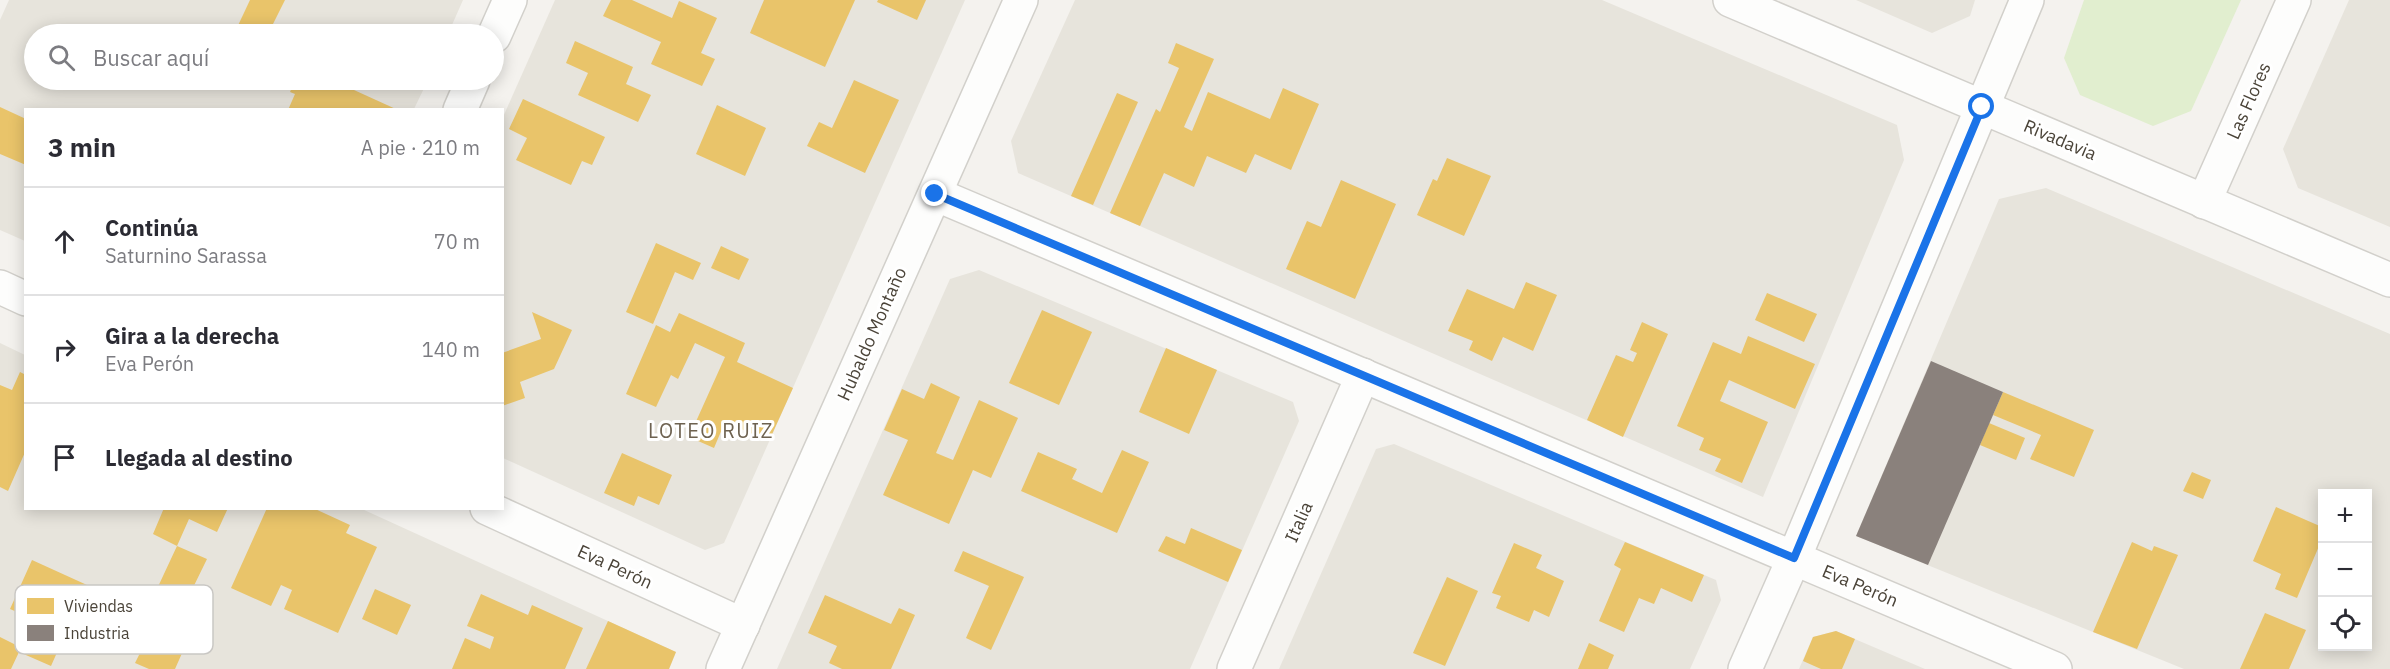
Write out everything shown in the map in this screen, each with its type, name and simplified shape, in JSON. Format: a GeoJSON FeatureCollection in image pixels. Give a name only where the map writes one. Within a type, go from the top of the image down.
{"type":"FeatureCollection","features":[{"type":"Feature","properties":{"kind":"street"},"geometry":{"type":"LineString","coordinates":[[499,24],[510,0]]}},
{"type":"Feature","properties":{"kind":"street","name":"Hubaldo Montaño"},"geometry":{"type":"LineString","coordinates":[[723,669],[1021,0]]}},
{"type":"Feature","properties":{"kind":"street"},"geometry":{"type":"LineString","coordinates":[[1745,669],[1794,558],[2027,0]]}},
{"type":"Feature","properties":{"kind":"street","name":"Las Flores"},"geometry":{"type":"LineString","coordinates":[[2204,202],[2295,0]]}},
{"type":"Feature","properties":{"kind":"street","name":"Rivadavia"},"geometry":{"type":"LineString","coordinates":[[1735,1],[2390,280]]}},
{"type":"Feature","properties":{"kind":"street"},"geometry":{"type":"LineString","coordinates":[[461,108],[469,90]]}},
{"type":"Feature","properties":{"kind":"street","name":"Eva Perón"},"geometry":{"type":"LineString","coordinates":[[935,194],[2055,669]]}},
{"type":"Feature","properties":{"kind":"street"},"geometry":{"type":"LineString","coordinates":[[0,287],[24,297]]}},
{"type":"Feature","properties":{"kind":"street","name":"Italia"},"geometry":{"type":"LineString","coordinates":[[1234,669],[1363,375]]}},
{"type":"Feature","properties":{"kind":"street","name":"Eva Perón"},"geometry":{"type":"LineString","coordinates":[[491,510],[743,625]]}},
{"type":"Feature","properties":{"kind":"shaded area"},"geometry":{"type":"Polygon","coordinates":[[[9,0],[463,0],[452,24],[24,24],[24,90],[423,90],[414,108],[24,108],[24,241],[0,230],[0,20],[9,0]]]}},
{"type":"Feature","properties":{"kind":"shaded area"},"geometry":{"type":"Polygon","coordinates":[[[555,0],[965,0],[724,543],[705,550],[504,458],[504,115],[555,0]]]}},
{"type":"Feature","properties":{"kind":"shaded area"},"geometry":{"type":"Polygon","coordinates":[[[1075,0],[1602,0],[1897,125],[1904,160],[1763,497],[1018,173],[1011,141],[1075,0]]]}},
{"type":"Feature","properties":{"kind":"shaded area"},"geometry":{"type":"Polygon","coordinates":[[[1856,0],[1975,0],[1970,16],[1932,33],[1856,0]]]}},
{"type":"Feature","properties":{"kind":"shaded area"},"geometry":{"type":"Polygon","coordinates":[[[2349,0],[2390,0],[2390,227],[2298,188],[2283,149],[2349,0]]]}},
{"type":"Feature","properties":{"kind":"shaded area"},"geometry":{"type":"Polygon","coordinates":[[[2046,188],[2390,334],[2390,669],[2184,669],[1856,536],[1999,199],[2046,188]]]}},
{"type":"Feature","properties":{"kind":"shaded area"},"geometry":{"type":"Polygon","coordinates":[[[979,270],[1293,402],[1299,421],[1190,669],[777,669],[950,279],[979,270]]]}},
{"type":"Feature","properties":{"kind":"shaded area"},"geometry":{"type":"Polygon","coordinates":[[[0,343],[24,355],[24,510],[364,510],[676,652],[669,669],[0,669],[0,343]]]}},
{"type":"Feature","properties":{"kind":"shaded area"},"geometry":{"type":"Polygon","coordinates":[[[1394,444],[1716,580],[1721,600],[1690,669],[1279,669],[1376,449],[1394,444]]]}},
{"type":"Feature","properties":{"kind":"shaded area"},"geometry":{"type":"Polygon","coordinates":[[[1836,631],[1925,669],[1799,669],[1813,637],[1836,631]]]}},
{"type":"Feature","properties":{"kind":"green space"},"geometry":{"type":"Polygon","coordinates":[[[2084,0],[2241,0],[2191,111],[2153,126],[2080,95],[2064,58],[2084,0]]]}},
{"type":"Feature","properties":{"kind":"building: Viviendas"},"geometry":{"type":"Polygon","coordinates":[[[250,0],[285,0],[273,24],[239,24],[250,0]]]}},
{"type":"Feature","properties":{"kind":"building: Viviendas"},"geometry":{"type":"Polygon","coordinates":[[[611,0],[632,0],[672,18],[679,1],[717,18],[701,53],[715,59],[702,86],[651,64],[661,42],[603,16],[611,0]]]}},
{"type":"Feature","properties":{"kind":"building: Viviendas"},"geometry":{"type":"Polygon","coordinates":[[[764,0],[855,0],[825,67],[750,33],[764,0]]]}},
{"type":"Feature","properties":{"kind":"building: Viviendas"},"geometry":{"type":"Polygon","coordinates":[[[878,0],[926,0],[917,20],[877,2],[878,0]]]}},
{"type":"Feature","properties":{"kind":"building: Viviendas"},"geometry":{"type":"Polygon","coordinates":[[[575,41],[633,67],[626,84],[651,95],[638,122],[578,95],[588,73],[566,63],[575,41]]]}},
{"type":"Feature","properties":{"kind":"building: Viviendas"},"geometry":{"type":"Polygon","coordinates":[[[1176,43],[1214,59],[1184,127],[1192,131],[1208,92],[1270,119],[1283,88],[1319,104],[1291,170],[1255,154],[1246,173],[1207,156],[1194,187],[1164,173],[1140,226],[1110,213],[1156,109],[1160,112],[1179,68],[1168,63],[1176,43]]]}},
{"type":"Feature","properties":{"kind":"building: Viviendas"},"geometry":{"type":"Polygon","coordinates":[[[854,80],[899,100],[865,173],[807,146],[819,122],[832,128],[854,80]]]}},
{"type":"Feature","properties":{"kind":"building: Viviendas"},"geometry":{"type":"Polygon","coordinates":[[[291,90],[354,90],[394,108],[289,108],[295,94],[290,92],[291,90]]]}},
{"type":"Feature","properties":{"kind":"building: Viviendas"},"geometry":{"type":"Polygon","coordinates":[[[1117,93],[1138,102],[1093,205],[1071,196],[1117,93]]]}},
{"type":"Feature","properties":{"kind":"building: Viviendas"},"geometry":{"type":"Polygon","coordinates":[[[523,99],[605,137],[592,165],[582,161],[571,185],[516,160],[527,138],[509,129],[523,99]]]}},
{"type":"Feature","properties":{"kind":"building: Viviendas"},"geometry":{"type":"Polygon","coordinates":[[[717,105],[766,128],[745,176],[696,154],[717,105]]]}},
{"type":"Feature","properties":{"kind":"building: Viviendas"},"geometry":{"type":"Polygon","coordinates":[[[0,107],[24,118],[24,164],[0,154],[0,107]]]}},
{"type":"Feature","properties":{"kind":"building: Viviendas"},"geometry":{"type":"Polygon","coordinates":[[[1447,158],[1491,176],[1464,236],[1417,215],[1433,179],[1437,181],[1447,158]]]}},
{"type":"Feature","properties":{"kind":"building: Viviendas"},"geometry":{"type":"Polygon","coordinates":[[[1341,180],[1396,204],[1355,299],[1286,269],[1307,221],[1321,227],[1341,180]]]}},
{"type":"Feature","properties":{"kind":"building: Viviendas"},"geometry":{"type":"Polygon","coordinates":[[[656,243],[701,263],[693,280],[675,272],[653,324],[626,312],[656,243]]]}},
{"type":"Feature","properties":{"kind":"building: Viviendas"},"geometry":{"type":"Polygon","coordinates":[[[721,246],[749,259],[739,280],[711,268],[721,246]]]}},
{"type":"Feature","properties":{"kind":"building: Viviendas"},"geometry":{"type":"Polygon","coordinates":[[[1526,282],[1557,295],[1533,351],[1503,337],[1492,361],[1469,350],[1473,341],[1448,331],[1467,289],[1514,309],[1526,282]]]}},
{"type":"Feature","properties":{"kind":"building: Viviendas"},"geometry":{"type":"Polygon","coordinates":[[[1767,293],[1817,314],[1804,342],[1755,320],[1767,293]]]}},
{"type":"Feature","properties":{"kind":"building: Viviendas"},"geometry":{"type":"Polygon","coordinates":[[[1042,310],[1092,332],[1059,405],[1009,383],[1042,310]]]}},
{"type":"Feature","properties":{"kind":"building: Viviendas"},"geometry":{"type":"Polygon","coordinates":[[[532,312],[572,330],[554,369],[520,382],[525,398],[504,405],[504,352],[541,339],[532,312]]]}},
{"type":"Feature","properties":{"kind":"building: Viviendas"},"geometry":{"type":"Polygon","coordinates":[[[679,313],[745,343],[737,362],[793,388],[769,441],[725,422],[714,448],[689,437],[725,357],[695,343],[678,379],[671,375],[656,407],[626,394],[656,325],[670,332],[679,313]]]}},
{"type":"Feature","properties":{"kind":"building: Viviendas"},"geometry":{"type":"Polygon","coordinates":[[[1642,322],[1668,334],[1623,437],[1587,420],[1616,355],[1633,362],[1637,353],[1630,350],[1642,322]]]}},
{"type":"Feature","properties":{"kind":"building: Viviendas"},"geometry":{"type":"Polygon","coordinates":[[[1748,336],[1815,364],[1795,409],[1729,380],[1720,401],[1768,422],[1742,483],[1715,471],[1721,459],[1699,450],[1704,438],[1677,426],[1713,342],[1741,354],[1748,336]]]}},
{"type":"Feature","properties":{"kind":"building: Viviendas"},"geometry":{"type":"Polygon","coordinates":[[[1166,348],[1217,370],[1189,434],[1139,412],[1166,348]]]}},
{"type":"Feature","properties":{"kind":"building: Viviendas"},"geometry":{"type":"Polygon","coordinates":[[[20,372],[24,374],[24,455],[8,491],[0,487],[0,385],[12,390],[20,372]]]}},
{"type":"Feature","properties":{"kind":"building: Viviendas"},"geometry":{"type":"Polygon","coordinates":[[[931,383],[960,397],[936,453],[953,460],[979,400],[1018,418],[991,478],[973,470],[949,524],[883,495],[908,440],[884,430],[902,389],[924,399],[931,383]]]}},
{"type":"Feature","properties":{"kind":"building: Viviendas"},"geometry":{"type":"Polygon","coordinates":[[[2003,392],[2094,430],[2074,477],[2030,459],[2041,435],[1993,415],[2003,392]]]}},
{"type":"Feature","properties":{"kind":"building: Viviendas"},"geometry":{"type":"Polygon","coordinates":[[[1989,423],[2025,438],[2016,460],[1980,445],[1989,423]]]}},
{"type":"Feature","properties":{"kind":"building: Viviendas"},"geometry":{"type":"Polygon","coordinates":[[[1122,450],[1149,462],[1117,533],[1021,491],[1038,452],[1077,469],[1072,479],[1102,493],[1122,450]]]}},
{"type":"Feature","properties":{"kind":"building: Viviendas"},"geometry":{"type":"Polygon","coordinates":[[[622,453],[672,475],[659,505],[638,496],[634,506],[604,493],[622,453]]]}},
{"type":"Feature","properties":{"kind":"building: Viviendas"},"geometry":{"type":"Polygon","coordinates":[[[2192,472],[2211,480],[2203,499],[2183,491],[2192,472]]]}},
{"type":"Feature","properties":{"kind":"building: Viviendas"},"geometry":{"type":"Polygon","coordinates":[[[2276,507],[2318,525],[2318,548],[2297,598],[2275,589],[2281,574],[2253,561],[2276,507]]]}},
{"type":"Feature","properties":{"kind":"building: Viviendas"},"geometry":{"type":"Polygon","coordinates":[[[163,510],[227,510],[217,532],[189,519],[177,546],[153,534],[163,510]]]}},
{"type":"Feature","properties":{"kind":"building: Viviendas"},"geometry":{"type":"Polygon","coordinates":[[[266,510],[317,510],[350,525],[346,533],[377,547],[338,633],[284,609],[292,590],[281,585],[271,606],[231,588],[266,510]]]}},
{"type":"Feature","properties":{"kind":"building: Viviendas"},"geometry":{"type":"Polygon","coordinates":[[[1191,528],[1242,550],[1228,582],[1158,551],[1166,536],[1185,544],[1191,528]]]}},
{"type":"Feature","properties":{"kind":"building: Viviendas"},"geometry":{"type":"Polygon","coordinates":[[[1625,542],[1704,575],[1692,602],[1661,588],[1654,604],[1639,598],[1624,632],[1599,621],[1621,569],[1614,565],[1625,542]]]}},
{"type":"Feature","properties":{"kind":"building: Viviendas"},"geometry":{"type":"Polygon","coordinates":[[[2132,542],[2152,551],[2154,546],[2178,555],[2137,649],[2093,632],[2132,542]]]}},
{"type":"Feature","properties":{"kind":"building: Viviendas"},"geometry":{"type":"Polygon","coordinates":[[[1514,543],[1542,555],[1536,568],[1564,581],[1549,617],[1534,610],[1529,622],[1496,608],[1501,596],[1492,593],[1514,543]]]}},
{"type":"Feature","properties":{"kind":"building: Viviendas"},"geometry":{"type":"Polygon","coordinates":[[[177,546],[207,559],[194,585],[159,585],[177,546]]]}},
{"type":"Feature","properties":{"kind":"building: Viviendas"},"geometry":{"type":"Polygon","coordinates":[[[963,551],[1024,577],[991,650],[966,638],[989,586],[954,571],[963,551]]]}},
{"type":"Feature","properties":{"kind":"building: Viviendas"},"geometry":{"type":"Polygon","coordinates":[[[32,560],[87,585],[21,585],[32,560]]]}},
{"type":"Feature","properties":{"kind":"building: Viviendas"},"geometry":{"type":"Polygon","coordinates":[[[1447,577],[1478,591],[1445,666],[1413,653],[1447,577]]]}},
{"type":"Feature","properties":{"kind":"building: Viviendas"},"geometry":{"type":"Polygon","coordinates":[[[375,589],[411,605],[397,635],[362,619],[375,589]]]}},
{"type":"Feature","properties":{"kind":"building: Viviendas"},"geometry":{"type":"Polygon","coordinates":[[[481,594],[528,615],[532,605],[583,628],[565,669],[452,669],[465,638],[490,649],[494,637],[467,626],[481,594]]]}},
{"type":"Feature","properties":{"kind":"building: Viviendas"},"geometry":{"type":"Polygon","coordinates":[[[825,595],[891,624],[899,608],[915,615],[891,669],[842,669],[829,663],[837,646],[808,633],[825,595]]]}},
{"type":"Feature","properties":{"kind":"building: Viviendas"},"geometry":{"type":"Polygon","coordinates":[[[15,598],[15,611],[10,609],[15,598]]]}},
{"type":"Feature","properties":{"kind":"building: Viviendas"},"geometry":{"type":"Polygon","coordinates":[[[2265,613],[2306,630],[2289,669],[2240,669],[2265,613]]]}},
{"type":"Feature","properties":{"kind":"building: Viviendas"},"geometry":{"type":"Polygon","coordinates":[[[608,621],[676,652],[669,669],[586,669],[608,621]]]}},
{"type":"Feature","properties":{"kind":"building: Viviendas"},"geometry":{"type":"Polygon","coordinates":[[[1836,631],[1855,639],[1842,669],[1821,669],[1803,661],[1813,637],[1836,631]]]}},
{"type":"Feature","properties":{"kind":"building: Viviendas"},"geometry":{"type":"Polygon","coordinates":[[[0,637],[15,644],[15,654],[18,654],[11,669],[0,669],[0,637]]]}},
{"type":"Feature","properties":{"kind":"building: Viviendas"},"geometry":{"type":"Polygon","coordinates":[[[1589,643],[1614,655],[1608,669],[1578,669],[1589,643]]]}},
{"type":"Feature","properties":{"kind":"building: Viviendas"},"geometry":{"type":"Polygon","coordinates":[[[24,654],[56,654],[51,666],[24,654]]]}},
{"type":"Feature","properties":{"kind":"building: Viviendas"},"geometry":{"type":"Polygon","coordinates":[[[140,654],[182,654],[175,669],[149,669],[135,663],[140,654]]]}},
{"type":"Feature","properties":{"kind":"building: Industria"},"geometry":{"type":"Polygon","coordinates":[[[1931,361],[2003,392],[1928,565],[1856,536],[1931,361]]]}},
{"type":"Feature","properties":{"kind":"district","name":"LOTEO RUIZ"},"geometry":{"type":"Point","coordinates":[711,431]}},
{"type":"Feature","properties":{"kind":"route"},"geometry":{"type":"LineString","coordinates":[[935,194],[1794,558],[1982,107]]}}]}
